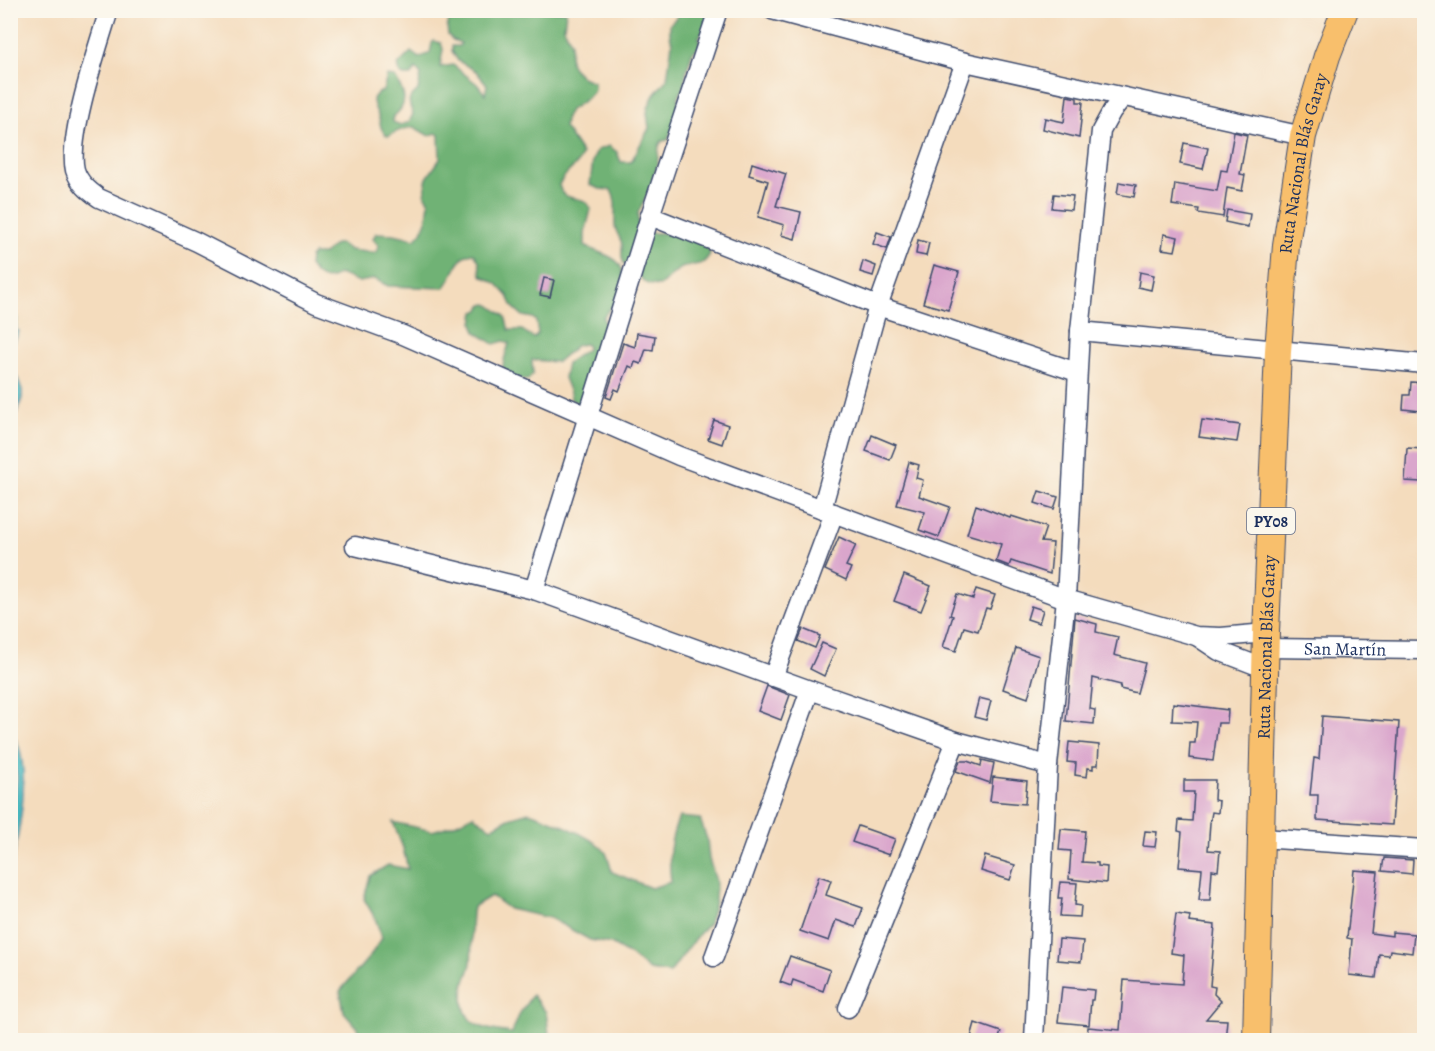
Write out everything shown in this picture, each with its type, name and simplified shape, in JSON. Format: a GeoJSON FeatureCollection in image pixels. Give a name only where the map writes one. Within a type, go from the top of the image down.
{"type":"FeatureCollection","features":[{"type":"Feature","properties":{"kind":"highway","name":"Ruta Nacional Blás Garay"},"geometry":{"type":"LineString","coordinates":[[1256,1041],[1266,650],[1278,351],[1286,245],[1303,136],[1327,56],[1345,10]]}},
{"type":"Feature","properties":{"kind":"street"},"geometry":{"type":"LineString","coordinates":[[109,10],[92,65],[75,140],[73,159],[76,173],[85,188],[99,198],[197,242],[316,303],[403,335],[679,456],[1066,599],[1196,636],[1221,637],[1266,650]]}},
{"type":"Feature","properties":{"kind":"street"},"geometry":{"type":"LineString","coordinates":[[534,590],[650,216],[718,10]]}},
{"type":"Feature","properties":{"kind":"street"},"geometry":{"type":"LineString","coordinates":[[772,10],[965,62],[1303,136]]}},
{"type":"Feature","properties":{"kind":"street"},"geometry":{"type":"LineString","coordinates":[[773,677],[828,511],[878,306],[965,62]]}},
{"type":"Feature","properties":{"kind":"street"},"geometry":{"type":"LineString","coordinates":[[1034,1041],[1048,765],[1066,599],[1080,331],[1101,131],[1112,111],[1123,98]]}},
{"type":"Feature","properties":{"kind":"street"},"geometry":{"type":"LineString","coordinates":[[650,216],[878,306],[1077,372]]}},
{"type":"Feature","properties":{"kind":"street"},"geometry":{"type":"LineString","coordinates":[[1080,331],[1425,364]]}},
{"type":"Feature","properties":{"kind":"street"},"geometry":{"type":"LineString","coordinates":[[356,546],[534,590],[956,741],[1048,765]]}},
{"type":"Feature","properties":{"kind":"street"},"geometry":{"type":"LineString","coordinates":[[1196,636],[1219,651],[1266,650]]}},
{"type":"Feature","properties":{"kind":"street","name":"San Martín"},"geometry":{"type":"LineString","coordinates":[[1266,650],[1425,650]]}},
{"type":"Feature","properties":{"kind":"street"},"geometry":{"type":"LineString","coordinates":[[714,957],[810,690]]}},
{"type":"Feature","properties":{"kind":"street"},"geometry":{"type":"LineString","coordinates":[[848,1008],[956,741]]}},
{"type":"Feature","properties":{"kind":"street"},"geometry":{"type":"LineString","coordinates":[[1261,838],[1425,849]]}},
{"type":"Feature","properties":{"kind":"green space"},"geometry":{"type":"Polygon","coordinates":[[[454,11],[566,11],[564,28],[571,42],[570,61],[582,77],[594,82],[594,90],[570,110],[565,120],[564,127],[582,154],[559,185],[565,195],[583,201],[591,209],[585,233],[585,246],[618,262],[623,278],[618,303],[612,306],[603,317],[606,328],[587,407],[571,400],[564,378],[567,363],[587,349],[586,344],[577,345],[557,362],[532,360],[533,374],[528,380],[519,379],[503,370],[509,343],[504,341],[494,344],[476,332],[473,323],[475,312],[480,310],[482,305],[488,304],[505,316],[509,330],[522,330],[534,338],[538,334],[536,321],[523,316],[513,307],[508,296],[497,284],[481,275],[479,261],[474,253],[468,254],[460,261],[444,288],[388,286],[375,279],[359,282],[339,274],[326,279],[315,273],[309,266],[310,257],[313,254],[324,254],[335,244],[341,244],[350,250],[375,253],[379,246],[373,239],[376,233],[415,239],[422,232],[429,202],[425,196],[426,182],[440,159],[439,135],[436,133],[429,136],[414,127],[386,135],[381,127],[373,99],[383,91],[387,76],[395,77],[404,98],[402,107],[393,117],[393,122],[401,125],[409,122],[413,114],[410,100],[418,90],[421,75],[416,69],[410,76],[404,76],[400,74],[398,65],[411,52],[419,58],[430,53],[434,41],[441,43],[443,49],[440,67],[453,65],[477,84],[485,94],[487,85],[476,71],[458,61],[452,51],[452,46],[459,46],[461,43],[448,35],[447,26],[454,11]]]}},
{"type":"Feature","properties":{"kind":"green space"},"geometry":{"type":"Polygon","coordinates":[[[678,11],[711,11],[707,25],[699,37],[700,46],[692,53],[684,86],[678,98],[679,111],[668,140],[662,141],[659,146],[657,167],[648,194],[638,213],[638,224],[643,233],[684,236],[707,244],[710,254],[702,263],[677,270],[660,286],[646,283],[624,263],[622,244],[615,226],[615,203],[611,190],[590,185],[593,160],[597,150],[609,146],[617,152],[621,162],[631,162],[649,128],[647,113],[649,105],[667,79],[672,43],[670,24],[678,16],[678,11]]]}},
{"type":"Feature","properties":{"kind":"green space"},"geometry":{"type":"Polygon","coordinates":[[[529,812],[571,829],[593,841],[606,853],[612,872],[651,888],[671,882],[670,849],[679,817],[700,819],[716,881],[715,902],[709,923],[670,973],[649,970],[611,944],[590,940],[550,918],[509,909],[491,896],[473,907],[471,963],[464,986],[464,1009],[468,1017],[481,1027],[512,1033],[520,1013],[532,995],[546,1012],[552,1040],[357,1040],[358,1028],[344,1012],[340,991],[382,938],[375,918],[364,899],[370,876],[388,865],[408,869],[393,822],[432,831],[453,825],[473,815],[491,828],[509,818],[529,812]]]}},
{"type":"Feature","properties":{"kind":"water"},"geometry":{"type":"Polygon","coordinates":[[[12,329],[19,331],[12,347],[14,369],[22,390],[22,398],[11,429],[11,410],[15,396],[11,380],[12,329]]]}},
{"type":"Feature","properties":{"kind":"water"},"geometry":{"type":"Polygon","coordinates":[[[11,731],[18,743],[22,762],[23,793],[20,826],[11,872],[11,839],[17,777],[11,746],[11,731]]]}},
{"type":"Feature","properties":{"kind":"building"},"geometry":{"type":"Polygon","coordinates":[[[1067,96],[1077,98],[1077,102],[1083,102],[1079,138],[1043,129],[1045,118],[1064,122],[1067,96]]]}},
{"type":"Feature","properties":{"kind":"building"},"geometry":{"type":"Polygon","coordinates":[[[1234,132],[1247,135],[1240,174],[1245,175],[1242,191],[1227,188],[1223,217],[1198,213],[1199,209],[1172,205],[1175,184],[1217,191],[1221,170],[1227,171],[1234,132]]]}},
{"type":"Feature","properties":{"kind":"building"},"geometry":{"type":"Polygon","coordinates":[[[1184,143],[1208,148],[1203,169],[1180,164],[1184,143]]]}},
{"type":"Feature","properties":{"kind":"building"},"geometry":{"type":"Polygon","coordinates":[[[752,163],[786,174],[776,206],[801,212],[795,239],[781,235],[784,225],[758,217],[768,181],[749,175],[752,163]]]}},
{"type":"Feature","properties":{"kind":"building"},"geometry":{"type":"Polygon","coordinates":[[[1119,182],[1136,185],[1134,197],[1117,194],[1119,182]]]}},
{"type":"Feature","properties":{"kind":"building"},"geometry":{"type":"Polygon","coordinates":[[[1054,194],[1073,196],[1071,210],[1052,208],[1054,194]]]}},
{"type":"Feature","properties":{"kind":"building"},"geometry":{"type":"Polygon","coordinates":[[[1227,210],[1250,214],[1248,227],[1225,222],[1227,210]]]}},
{"type":"Feature","properties":{"kind":"building"},"geometry":{"type":"Polygon","coordinates":[[[877,232],[891,237],[887,249],[873,244],[877,232]]]}},
{"type":"Feature","properties":{"kind":"building"},"geometry":{"type":"Polygon","coordinates":[[[1164,234],[1178,237],[1175,251],[1162,249],[1164,234]]]}},
{"type":"Feature","properties":{"kind":"building"},"geometry":{"type":"Polygon","coordinates":[[[918,240],[929,243],[926,256],[916,254],[918,240]]]}},
{"type":"Feature","properties":{"kind":"building"},"geometry":{"type":"Polygon","coordinates":[[[863,261],[876,266],[873,276],[860,272],[863,261]]]}},
{"type":"Feature","properties":{"kind":"building"},"geometry":{"type":"Polygon","coordinates":[[[934,265],[959,272],[948,310],[923,303],[934,265]]]}},
{"type":"Feature","properties":{"kind":"building"},"geometry":{"type":"Polygon","coordinates":[[[1140,272],[1154,275],[1151,290],[1138,287],[1140,272]]]}},
{"type":"Feature","properties":{"kind":"building"},"geometry":{"type":"Polygon","coordinates":[[[544,278],[554,280],[550,297],[540,295],[544,278]]]}},
{"type":"Feature","properties":{"kind":"building"},"geometry":{"type":"Polygon","coordinates":[[[637,333],[655,336],[653,350],[646,349],[641,364],[635,362],[633,368],[629,366],[619,391],[615,389],[611,399],[606,397],[623,343],[635,347],[637,333]]]}},
{"type":"Feature","properties":{"kind":"building"},"geometry":{"type":"Polygon","coordinates":[[[1411,382],[1424,383],[1421,411],[1403,409],[1404,395],[1410,395],[1411,382]]]}},
{"type":"Feature","properties":{"kind":"building"},"geometry":{"type":"Polygon","coordinates":[[[714,420],[728,425],[722,444],[708,439],[714,420]]]}},
{"type":"Feature","properties":{"kind":"building"},"geometry":{"type":"Polygon","coordinates":[[[1202,420],[1240,425],[1237,442],[1199,437],[1202,420]]]}},
{"type":"Feature","properties":{"kind":"building"},"geometry":{"type":"Polygon","coordinates":[[[872,435],[896,445],[890,460],[866,451],[872,435]]]}},
{"type":"Feature","properties":{"kind":"building"},"geometry":{"type":"Polygon","coordinates":[[[1407,448],[1423,449],[1421,482],[1405,481],[1407,448]]]}},
{"type":"Feature","properties":{"kind":"building"},"geometry":{"type":"Polygon","coordinates":[[[909,462],[919,465],[916,478],[923,480],[919,496],[950,507],[939,537],[919,530],[925,512],[897,505],[909,462]]]}},
{"type":"Feature","properties":{"kind":"building"},"geometry":{"type":"Polygon","coordinates":[[[1039,491],[1058,497],[1054,509],[1035,503],[1039,491]]]}},
{"type":"Feature","properties":{"kind":"building"},"geometry":{"type":"Polygon","coordinates":[[[976,505],[1010,518],[1011,516],[1046,527],[1041,542],[1053,543],[1050,574],[1011,561],[1009,566],[996,561],[1001,544],[967,534],[976,505]]]}},
{"type":"Feature","properties":{"kind":"building"},"geometry":{"type":"Polygon","coordinates":[[[839,537],[856,545],[846,566],[851,568],[846,580],[825,570],[839,537]]]}},
{"type":"Feature","properties":{"kind":"building"},"geometry":{"type":"Polygon","coordinates":[[[904,575],[931,586],[921,611],[894,601],[904,575]]]}},
{"type":"Feature","properties":{"kind":"building"},"geometry":{"type":"Polygon","coordinates":[[[976,589],[995,595],[990,609],[986,608],[978,631],[964,627],[956,651],[943,647],[957,594],[973,599],[976,589]]]}},
{"type":"Feature","properties":{"kind":"building"},"geometry":{"type":"Polygon","coordinates":[[[1031,606],[1043,610],[1039,623],[1027,619],[1031,606]]]}},
{"type":"Feature","properties":{"kind":"building"},"geometry":{"type":"Polygon","coordinates":[[[1075,618],[1097,624],[1096,632],[1118,637],[1114,655],[1145,663],[1137,693],[1120,689],[1121,685],[1093,678],[1090,709],[1095,710],[1094,724],[1066,721],[1075,618]]]}},
{"type":"Feature","properties":{"kind":"building"},"geometry":{"type":"Polygon","coordinates":[[[803,629],[820,636],[815,648],[798,641],[803,629]]]}},
{"type":"Feature","properties":{"kind":"building"},"geometry":{"type":"Polygon","coordinates":[[[822,643],[836,649],[824,676],[810,669],[822,643]]]}},
{"type":"Feature","properties":{"kind":"building"},"geometry":{"type":"Polygon","coordinates":[[[1016,648],[1039,656],[1028,698],[1003,689],[1016,648]]]}},
{"type":"Feature","properties":{"kind":"building"},"geometry":{"type":"Polygon","coordinates":[[[767,686],[790,695],[781,720],[758,711],[767,686]]]}},
{"type":"Feature","properties":{"kind":"building"},"geometry":{"type":"Polygon","coordinates":[[[979,698],[991,701],[986,720],[974,717],[979,698]]]}},
{"type":"Feature","properties":{"kind":"building"},"geometry":{"type":"Polygon","coordinates":[[[1173,703],[1228,710],[1227,723],[1218,723],[1213,761],[1189,758],[1190,743],[1195,743],[1197,722],[1172,721],[1173,703]]]}},
{"type":"Feature","properties":{"kind":"building"},"geometry":{"type":"Polygon","coordinates":[[[1322,716],[1399,722],[1392,825],[1317,820],[1318,795],[1310,795],[1314,758],[1319,759],[1322,716]]]}},
{"type":"Feature","properties":{"kind":"building"},"geometry":{"type":"Polygon","coordinates":[[[1069,742],[1099,745],[1098,765],[1093,765],[1093,769],[1088,768],[1087,777],[1075,775],[1076,763],[1067,762],[1069,742]]]}},
{"type":"Feature","properties":{"kind":"building"},"geometry":{"type":"Polygon","coordinates":[[[982,760],[994,763],[990,783],[956,771],[960,761],[981,766],[982,760]]]}},
{"type":"Feature","properties":{"kind":"building"},"geometry":{"type":"Polygon","coordinates":[[[993,777],[1027,781],[1025,804],[990,801],[993,777]]]}},
{"type":"Feature","properties":{"kind":"building"},"geometry":{"type":"Polygon","coordinates":[[[1184,780],[1215,780],[1214,800],[1219,801],[1218,813],[1212,812],[1208,850],[1220,851],[1218,871],[1212,870],[1210,900],[1199,900],[1202,869],[1179,867],[1182,832],[1178,831],[1179,820],[1192,821],[1194,792],[1184,792],[1184,780]]]}},
{"type":"Feature","properties":{"kind":"building"},"geometry":{"type":"Polygon","coordinates":[[[858,826],[895,839],[889,855],[852,842],[858,826]]]}},
{"type":"Feature","properties":{"kind":"building"},"geometry":{"type":"Polygon","coordinates":[[[1061,829],[1085,831],[1082,862],[1098,863],[1098,866],[1107,867],[1106,883],[1069,879],[1071,851],[1059,850],[1061,829]]]}},
{"type":"Feature","properties":{"kind":"building"},"geometry":{"type":"Polygon","coordinates":[[[1145,831],[1157,832],[1155,847],[1143,846],[1145,831]]]}},
{"type":"Feature","properties":{"kind":"building"},"geometry":{"type":"Polygon","coordinates":[[[985,856],[1015,865],[1010,880],[981,871],[985,856]]]}},
{"type":"Feature","properties":{"kind":"building"},"geometry":{"type":"Polygon","coordinates":[[[1384,858],[1413,860],[1412,874],[1382,871],[1384,858]]]}},
{"type":"Feature","properties":{"kind":"building"},"geometry":{"type":"Polygon","coordinates":[[[1354,870],[1378,872],[1371,933],[1392,936],[1392,932],[1414,934],[1412,953],[1390,950],[1389,955],[1379,954],[1376,978],[1349,975],[1352,939],[1347,938],[1354,870]]]}},
{"type":"Feature","properties":{"kind":"building"},"geometry":{"type":"Polygon","coordinates":[[[819,876],[831,880],[826,895],[863,908],[856,927],[836,920],[829,941],[800,931],[819,876]]]}},
{"type":"Feature","properties":{"kind":"building"},"geometry":{"type":"Polygon","coordinates":[[[1060,882],[1077,883],[1075,905],[1081,906],[1080,917],[1060,916],[1062,898],[1058,898],[1060,882]]]}},
{"type":"Feature","properties":{"kind":"building"},"geometry":{"type":"Polygon","coordinates":[[[1176,914],[1190,916],[1189,922],[1215,925],[1210,986],[1215,987],[1214,994],[1221,1001],[1206,1019],[1227,1020],[1225,1041],[1087,1041],[1088,1027],[1120,1030],[1124,980],[1182,984],[1184,955],[1171,953],[1176,914]]]}},
{"type":"Feature","properties":{"kind":"building"},"geometry":{"type":"Polygon","coordinates":[[[1059,939],[1083,941],[1081,962],[1057,960],[1059,939]]]}},
{"type":"Feature","properties":{"kind":"building"},"geometry":{"type":"Polygon","coordinates":[[[790,956],[830,970],[823,991],[793,980],[791,986],[780,982],[790,956]]]}},
{"type":"Feature","properties":{"kind":"building"},"geometry":{"type":"Polygon","coordinates":[[[1062,987],[1094,990],[1089,1025],[1058,1022],[1062,987]]]}},
{"type":"Feature","properties":{"kind":"building"},"geometry":{"type":"Polygon","coordinates":[[[975,1023],[1001,1032],[998,1041],[970,1041],[975,1023]]]}},
{"type":"Feature","properties":{"kind":"waterway"},"geometry":{"type":"LineString","coordinates":[[10,313],[16,319],[14,334]]}}]}
